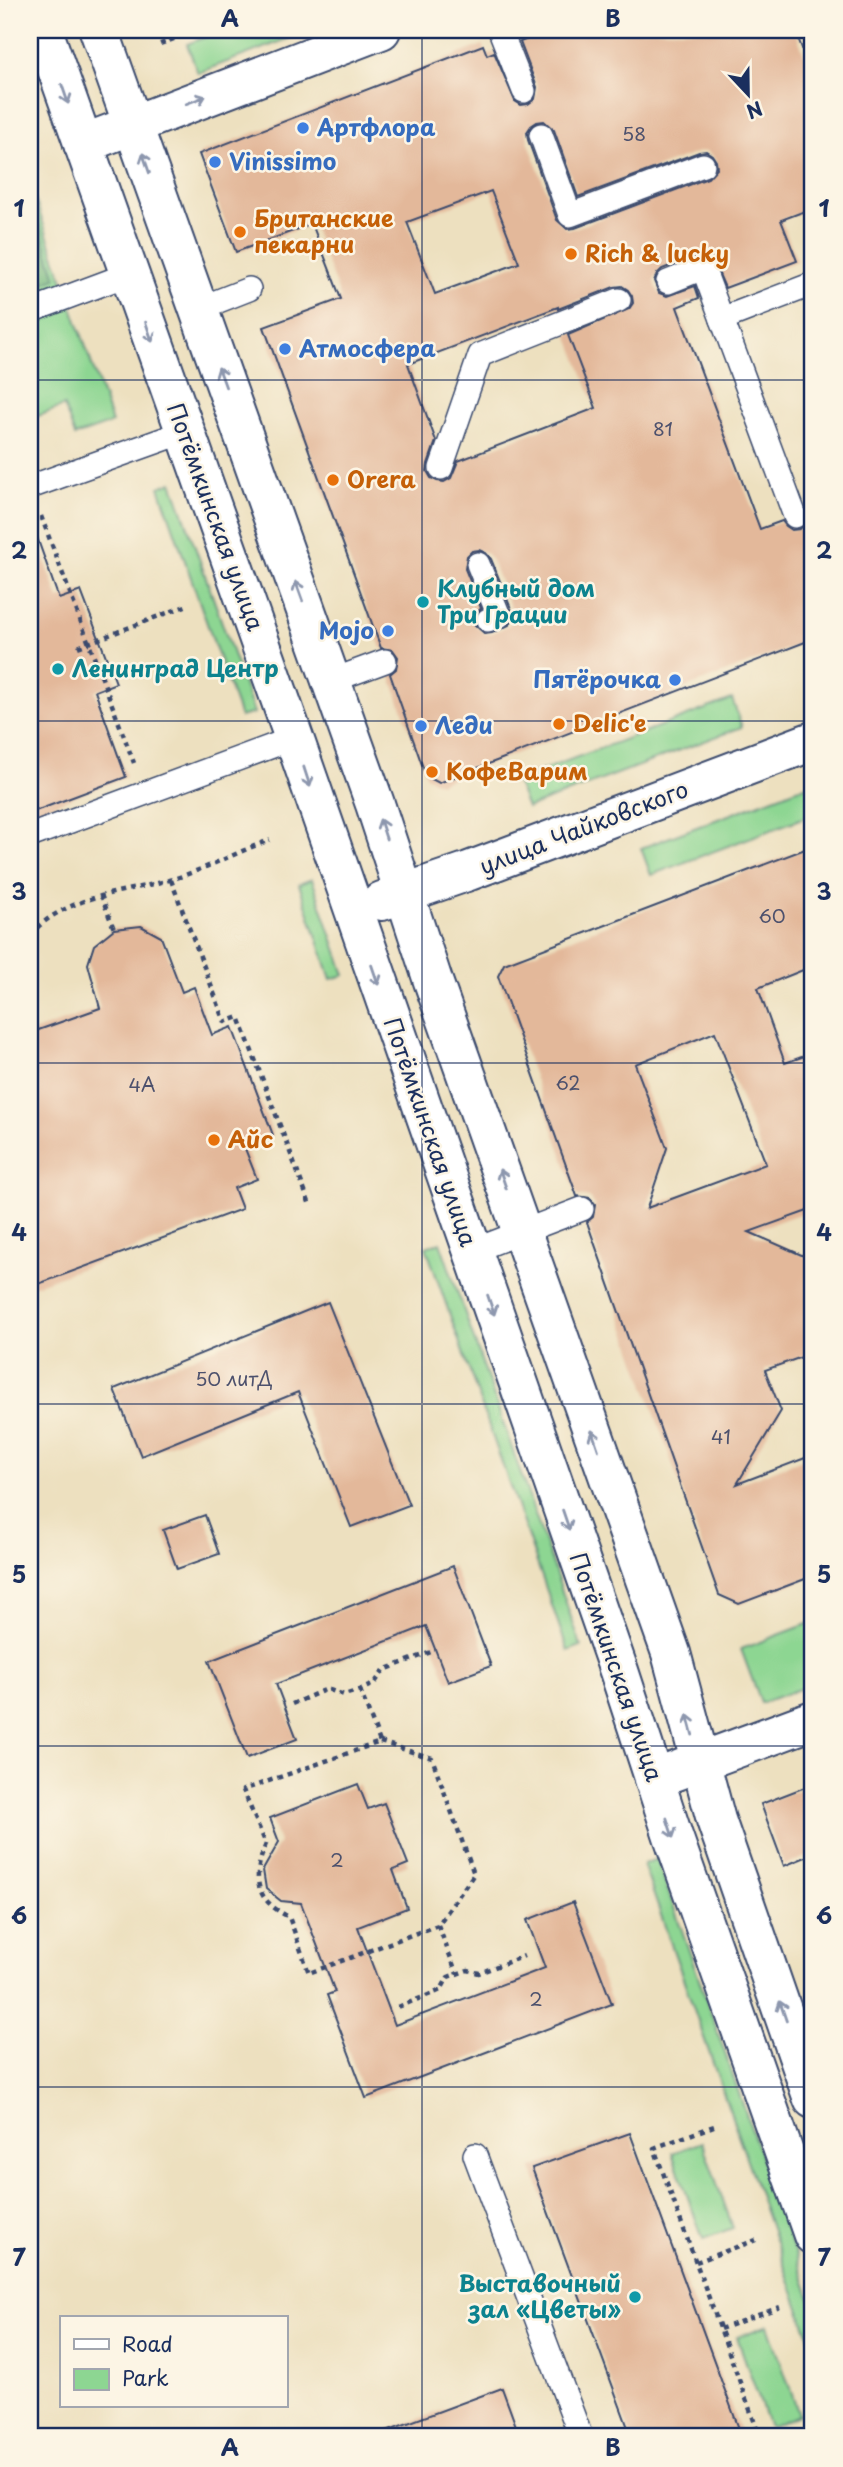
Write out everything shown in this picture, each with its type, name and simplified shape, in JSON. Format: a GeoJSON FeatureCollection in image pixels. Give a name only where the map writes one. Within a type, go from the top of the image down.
{"type":"FeatureCollection","features":[{"type":"Feature","properties":{"kind":"street","name":"Потёмкинская улица"},"geometry":{"type":"LineString","coordinates":[[43,30],[294,738],[813,2235]]}},
{"type":"Feature","properties":{"kind":"street"},"geometry":{"type":"LineString","coordinates":[[99,30],[331,681],[671,1653],[716,1821],[813,2099]]}},
{"type":"Feature","properties":{"kind":"street"},"geometry":{"type":"LineString","coordinates":[[83,144],[380,30]]}},
{"type":"Feature","properties":{"kind":"street","name":"улица Чайковского"},"geometry":{"type":"LineString","coordinates":[[353,910],[813,741]]}},
{"type":"Feature","properties":{"kind":"street"},"geometry":{"type":"LineString","coordinates":[[654,1779],[813,1720]]}},
{"type":"Feature","properties":{"kind":"lane"},"geometry":{"type":"LineString","coordinates":[[500,30],[524,90]]}},
{"type":"Feature","properties":{"kind":"lane"},"geometry":{"type":"LineString","coordinates":[[541,135],[570,215],[703,165]]}},
{"type":"Feature","properties":{"kind":"lane"},"geometry":{"type":"LineString","coordinates":[[668,282],[703,268],[795,516]]}},
{"type":"Feature","properties":{"kind":"lane"},"geometry":{"type":"LineString","coordinates":[[30,312],[130,274]]}},
{"type":"Feature","properties":{"kind":"lane"},"geometry":{"type":"LineString","coordinates":[[722,318],[813,284]]}},
{"type":"Feature","properties":{"kind":"lane"},"geometry":{"type":"LineString","coordinates":[[198,309],[249,289]]}},
{"type":"Feature","properties":{"kind":"lane"},"geometry":{"type":"LineString","coordinates":[[441,468],[480,355],[619,300]]}},
{"type":"Feature","properties":{"kind":"lane"},"geometry":{"type":"LineString","coordinates":[[30,486],[184,432]]}},
{"type":"Feature","properties":{"kind":"lane"},"geometry":{"type":"LineString","coordinates":[[478,564],[499,615],[488,620]]}},
{"type":"Feature","properties":{"kind":"lane"},"geometry":{"type":"LineString","coordinates":[[331,681],[385,661]]}},
{"type":"Feature","properties":{"kind":"lane"},"geometry":{"type":"LineString","coordinates":[[30,836],[294,738]]}},
{"type":"Feature","properties":{"kind":"lane"},"geometry":{"type":"LineString","coordinates":[[472,1251],[582,1209]]}},
{"type":"Feature","properties":{"kind":"lane"},"geometry":{"type":"LineString","coordinates":[[475,2155],[581,2437]]}},
{"type":"Feature","properties":{"kind":"path"},"geometry":{"type":"LineString","coordinates":[[160,44],[198,30]]}},
{"type":"Feature","properties":{"kind":"path"},"geometry":{"type":"LineString","coordinates":[[30,486],[145,793]]}},
{"type":"Feature","properties":{"kind":"path"},"geometry":{"type":"LineString","coordinates":[[78,647],[188,605]]}},
{"type":"Feature","properties":{"kind":"path"},"geometry":{"type":"LineString","coordinates":[[30,935],[37,927],[64,909],[101,895],[171,880],[270,840]]}},
{"type":"Feature","properties":{"kind":"path"},"geometry":{"type":"LineString","coordinates":[[171,880],[225,1022],[239,1017],[310,1205]]}},
{"type":"Feature","properties":{"kind":"path"},"geometry":{"type":"LineString","coordinates":[[101,895],[114,929]]}},
{"type":"Feature","properties":{"kind":"path"},"geometry":{"type":"LineString","coordinates":[[292,1704],[327,1689],[344,1695],[360,1690],[374,1684],[384,1670],[431,1652]]}},
{"type":"Feature","properties":{"kind":"path"},"geometry":{"type":"LineString","coordinates":[[360,1690],[380,1742]]}},
{"type":"Feature","properties":{"kind":"path"},"geometry":{"type":"LineString","coordinates":[[380,1742],[432,1758],[474,1874],[438,1924],[309,1973],[289,1917],[267,1901],[257,1882],[257,1871],[266,1844],[243,1790],[380,1742]]}},
{"type":"Feature","properties":{"kind":"path"},"geometry":{"type":"LineString","coordinates":[[438,1924],[457,1974]]}},
{"type":"Feature","properties":{"kind":"path"},"geometry":{"type":"LineString","coordinates":[[398,2007],[441,1990],[447,1977],[468,1970],[479,1973],[524,1956]]}},
{"type":"Feature","properties":{"kind":"path"},"geometry":{"type":"LineString","coordinates":[[714,2126],[654,2148],[760,2437]]}},
{"type":"Feature","properties":{"kind":"path"},"geometry":{"type":"LineString","coordinates":[[696,2262],[756,2240]]}},
{"type":"Feature","properties":{"kind":"path"},"geometry":{"type":"LineString","coordinates":[[720,2329],[780,2307]]}},
{"type":"Feature","properties":{"kind":"green space"},"geometry":{"type":"Polygon","coordinates":[[[224,30],[311,30],[198,73],[187,44],[224,30]]]}},
{"type":"Feature","properties":{"kind":"green space"},"geometry":{"type":"Polygon","coordinates":[[[30,185],[112,423],[75,436],[64,406],[30,419],[30,185]]]}},
{"type":"Feature","properties":{"kind":"green space"},"geometry":{"type":"Polygon","coordinates":[[[30,196],[56,278],[30,288],[30,196]]]}},
{"type":"Feature","properties":{"kind":"green space"},"geometry":{"type":"Polygon","coordinates":[[[172,482],[254,713],[240,717],[159,487],[172,482]]]}},
{"type":"Feature","properties":{"kind":"green space"},"geometry":{"type":"Polygon","coordinates":[[[732,699],[742,727],[527,808],[516,780],[732,699]]]}},
{"type":"Feature","properties":{"kind":"green space"},"geometry":{"type":"Polygon","coordinates":[[[813,783],[813,814],[651,875],[641,848],[813,783]]]}},
{"type":"Feature","properties":{"kind":"green space"},"geometry":{"type":"Polygon","coordinates":[[[312,879],[345,975],[331,979],[299,884],[312,879]]]}},
{"type":"Feature","properties":{"kind":"green space"},"geometry":{"type":"Polygon","coordinates":[[[440,1242],[581,1646],[568,1651],[426,1247],[440,1242]]]}},
{"type":"Feature","properties":{"kind":"green space"},"geometry":{"type":"Polygon","coordinates":[[[813,1622],[813,1684],[761,1703],[741,1649],[813,1622]]]}},
{"type":"Feature","properties":{"kind":"green space"},"geometry":{"type":"Polygon","coordinates":[[[657,1859],[813,2305],[813,2348],[643,1864],[657,1859]]]}},
{"type":"Feature","properties":{"kind":"green space"},"geometry":{"type":"Polygon","coordinates":[[[702,2142],[733,2228],[703,2239],[672,2153],[702,2142]]]}},
{"type":"Feature","properties":{"kind":"green space"},"geometry":{"type":"Polygon","coordinates":[[[768,2325],[799,2415],[769,2427],[737,2337],[768,2325]]]}},
{"type":"Feature","properties":{"kind":"building"},"geometry":{"type":"Polygon","coordinates":[[[550,30],[795,30],[806,59],[813,56],[813,208],[781,220],[797,261],[725,288],[712,258],[706,254],[698,255],[662,269],[654,281],[659,293],[667,296],[695,286],[699,298],[677,307],[760,529],[782,521],[792,530],[800,529],[809,519],[808,510],[813,508],[813,639],[439,783],[426,776],[390,674],[396,669],[398,657],[393,650],[381,648],[264,327],[341,299],[312,224],[236,252],[199,154],[483,45],[487,55],[494,52],[515,101],[521,105],[528,104],[535,99],[537,87],[520,42],[550,30]],[[544,121],[537,122],[527,132],[528,140],[557,220],[567,229],[708,178],[717,168],[712,155],[706,151],[699,152],[578,197],[554,130],[544,121]],[[491,191],[407,222],[435,294],[519,263],[491,191]],[[622,286],[408,364],[436,441],[427,471],[431,478],[444,482],[451,478],[458,461],[596,408],[568,335],[629,309],[633,303],[628,290],[622,286]],[[479,550],[472,551],[467,556],[465,569],[481,608],[474,617],[475,625],[485,634],[492,633],[509,625],[513,619],[512,611],[491,559],[479,550]]]}},
{"type":"Feature","properties":{"kind":"building","name":"Ленинград Центр"},"geometry":{"type":"Polygon","coordinates":[[[30,529],[34,529],[59,599],[81,591],[116,683],[95,691],[126,777],[30,813],[30,529]]]}},
{"type":"Feature","properties":{"kind":"building"},"geometry":{"type":"Polygon","coordinates":[[[813,846],[813,966],[758,988],[785,1063],[813,1053],[813,1209],[749,1232],[813,1260],[813,1353],[765,1370],[781,1411],[737,1484],[813,1455],[813,1576],[739,1604],[719,1595],[587,1222],[593,1217],[595,1205],[590,1198],[577,1196],[498,976],[504,964],[813,846]],[[715,1032],[635,1064],[667,1148],[647,1208],[766,1164],[715,1032]]]}},
{"type":"Feature","properties":{"kind":"building"},"geometry":{"type":"Polygon","coordinates":[[[141,926],[161,937],[182,992],[194,987],[212,1035],[232,1027],[273,1135],[244,1146],[257,1179],[234,1188],[242,1209],[30,1287],[30,1033],[100,1008],[88,964],[94,945],[114,929],[141,926]]]}},
{"type":"Feature","properties":{"kind":"building"},"geometry":{"type":"Polygon","coordinates":[[[328,1302],[409,1505],[351,1527],[298,1392],[141,1456],[114,1389],[328,1302]]]}},
{"type":"Feature","properties":{"kind":"building"},"geometry":{"type":"Polygon","coordinates":[[[205,1515],[219,1554],[177,1569],[163,1530],[205,1515]]]}},
{"type":"Feature","properties":{"kind":"building"},"geometry":{"type":"Polygon","coordinates":[[[453,1566],[491,1666],[448,1682],[426,1626],[276,1684],[297,1739],[247,1758],[209,1661],[453,1566]]]}},
{"type":"Feature","properties":{"kind":"building"},"geometry":{"type":"Polygon","coordinates":[[[358,1784],[368,1809],[384,1803],[408,1864],[393,1870],[407,1908],[358,1927],[395,2025],[545,1968],[527,1920],[573,1902],[612,2004],[366,2098],[327,1995],[335,1992],[301,1903],[281,1901],[266,1889],[263,1870],[279,1842],[270,1818],[358,1784]]]}},
{"type":"Feature","properties":{"kind":"building"},"geometry":{"type":"Polygon","coordinates":[[[813,1784],[813,1854],[784,1866],[761,1804],[813,1784]]]}},
{"type":"Feature","properties":{"kind":"building","name":"Выставочный зал «Цветы»"},"geometry":{"type":"Polygon","coordinates":[[[630,2133],[742,2437],[631,2437],[532,2168],[630,2133]]]}},
{"type":"Feature","properties":{"kind":"building"},"geometry":{"type":"Polygon","coordinates":[[[502,2388],[520,2437],[379,2437],[378,2434],[502,2388]]]}},
{"type":"Feature","properties":{"kind":"place","name":"Артфлора"},"geometry":{"type":"Point","coordinates":[303,128]}},
{"type":"Feature","properties":{"kind":"place","name":"Vinissimo"},"geometry":{"type":"Point","coordinates":[215,162]}},
{"type":"Feature","properties":{"kind":"place","name":"Британские пекарни"},"geometry":{"type":"Point","coordinates":[240,232]}},
{"type":"Feature","properties":{"kind":"place","name":"Rich & lucky"},"geometry":{"type":"Point","coordinates":[571,254]}},
{"type":"Feature","properties":{"kind":"place","name":"Атмосфера"},"geometry":{"type":"Point","coordinates":[285,349]}},
{"type":"Feature","properties":{"kind":"place","name":"Orera"},"geometry":{"type":"Point","coordinates":[333,480]}},
{"type":"Feature","properties":{"kind":"place","name":"Клубный дом Три Грации"},"geometry":{"type":"Point","coordinates":[423,602]}},
{"type":"Feature","properties":{"kind":"place","name":"Mojo"},"geometry":{"type":"Point","coordinates":[388,631]}},
{"type":"Feature","properties":{"kind":"place","name":"Ленинград Центр"},"geometry":{"type":"Point","coordinates":[58,669]}},
{"type":"Feature","properties":{"kind":"place","name":"Пятёрочка"},"geometry":{"type":"Point","coordinates":[675,680]}},
{"type":"Feature","properties":{"kind":"place","name":"Delic'e"},"geometry":{"type":"Point","coordinates":[559,724]}},
{"type":"Feature","properties":{"kind":"place","name":"Леди"},"geometry":{"type":"Point","coordinates":[421,726]}},
{"type":"Feature","properties":{"kind":"place","name":"КофеВарим"},"geometry":{"type":"Point","coordinates":[432,772]}},
{"type":"Feature","properties":{"kind":"place","name":"Айс"},"geometry":{"type":"Point","coordinates":[214,1140]}},
{"type":"Feature","properties":{"kind":"place","name":"Выставочный зал «Цветы»"},"geometry":{"type":"Point","coordinates":[635,2297]}}]}
